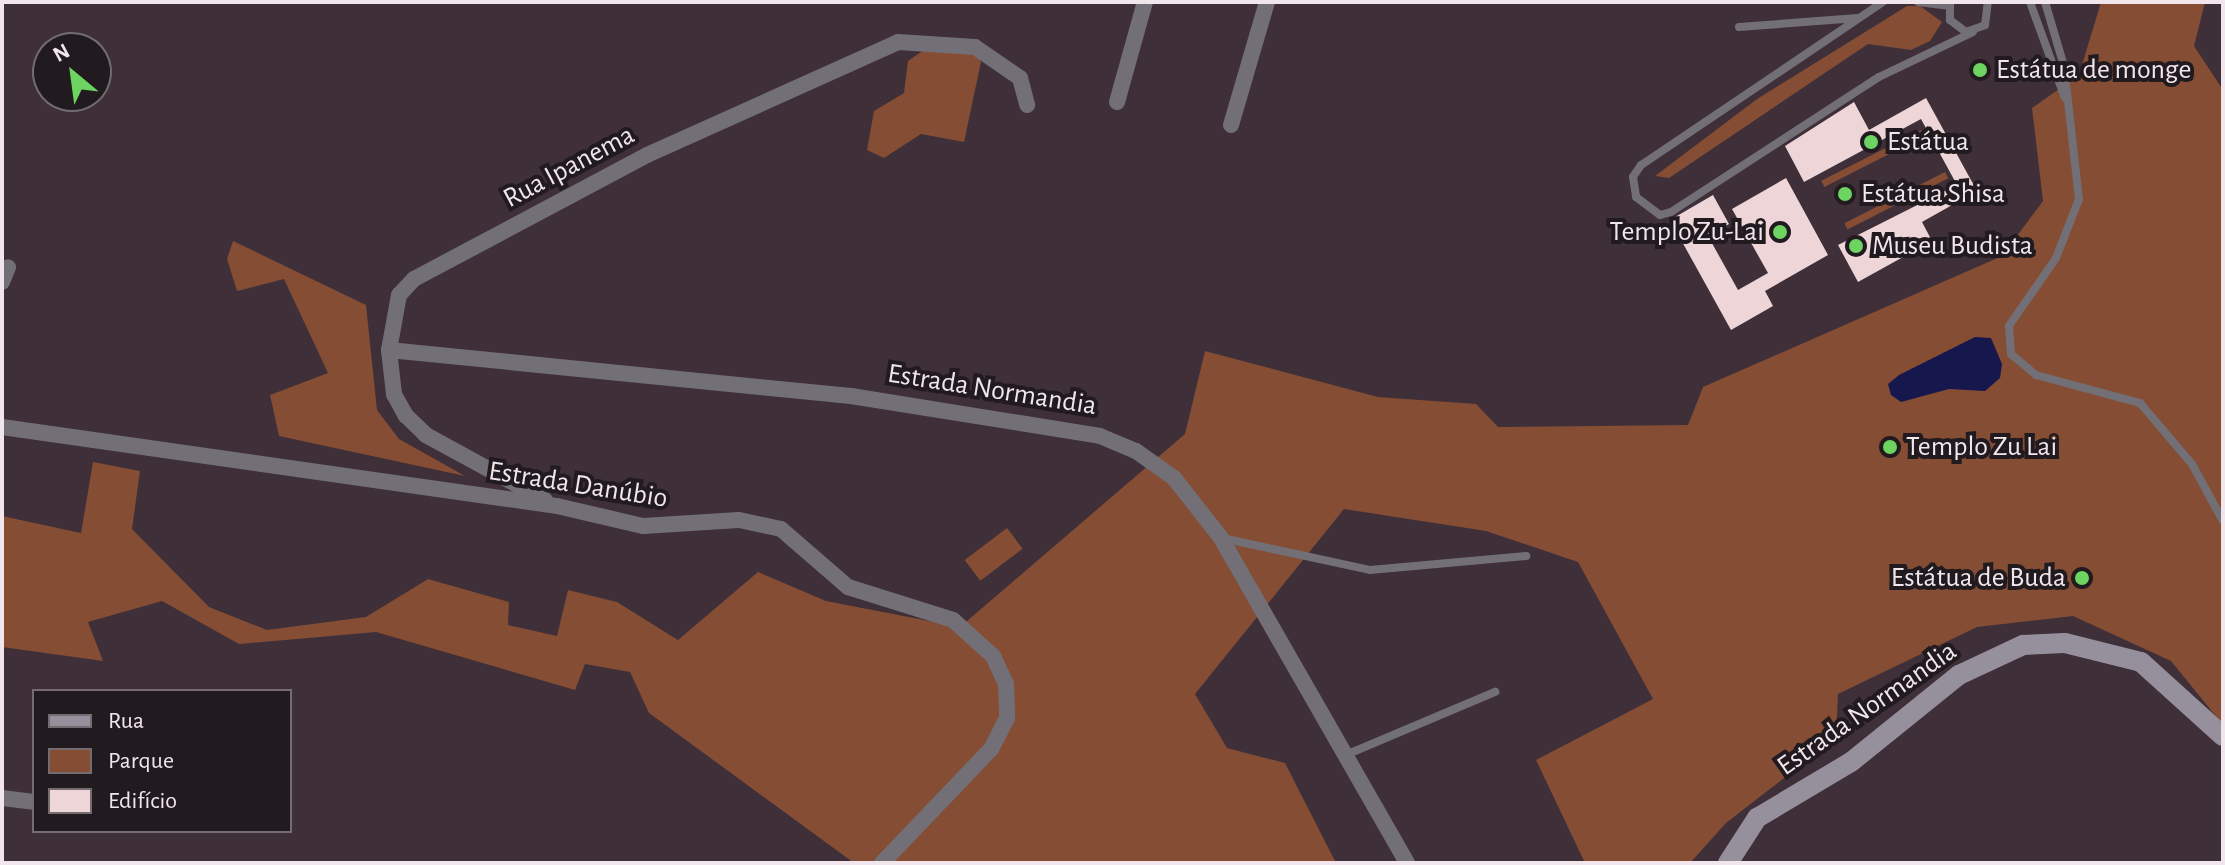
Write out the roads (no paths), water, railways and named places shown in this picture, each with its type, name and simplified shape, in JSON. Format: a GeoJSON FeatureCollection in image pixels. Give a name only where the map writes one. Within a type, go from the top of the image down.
{"type":"FeatureCollection","features":[{"type":"Feature","properties":{"kind":"street"},"geometry":{"type":"LineString","coordinates":[[1117,102],[1145,2]]}},
{"type":"Feature","properties":{"kind":"street"},"geometry":{"type":"LineString","coordinates":[[1231,125],[1267,2]]}},
{"type":"Feature","properties":{"kind":"street","name":"Rua Ipanema"},"geometry":{"type":"LineString","coordinates":[[557,506],[426,435],[394,394],[389,350],[399,295],[414,279],[647,155],[898,42],[975,47],[1020,78],[1027,105]]}},
{"type":"Feature","properties":{"kind":"street","name":"Estrada Normandia"},"geometry":{"type":"LineString","coordinates":[[389,350],[851,396],[1100,436],[1174,478],[1221,538],[1348,754],[1407,863]]}},
{"type":"Feature","properties":{"kind":"street","name":"Estrada Danúbio"},"geometry":{"type":"LineString","coordinates":[[2,427],[557,506],[643,526],[756,521],[781,529],[848,587],[936,611],[993,656],[1006,684],[1007,718],[991,749],[882,863]]}},
{"type":"Feature","properties":{"kind":"street","name":"Estrada Normandia"},"geometry":{"type":"LineString","coordinates":[[1728,863],[1757,818],[1851,762],[1959,675],[2023,645],[2065,643],[2141,662],[2223,736]]}},
{"type":"Feature","properties":{"kind":"street"},"geometry":{"type":"LineString","coordinates":[[2,798],[32,802]]}},
{"type":"Feature","properties":{"kind":"lane"},"geometry":{"type":"LineString","coordinates":[[1883,2],[1641,165],[1633,177],[1636,197],[1660,215],[1671,212],[1868,83],[1973,32],[1989,19],[1988,2]]}},
{"type":"Feature","properties":{"kind":"lane"},"geometry":{"type":"LineString","coordinates":[[1918,2],[1950,4],[1954,25],[1973,32]]}},
{"type":"Feature","properties":{"kind":"lane"},"geometry":{"type":"LineString","coordinates":[[2030,2],[2066,100]]}},
{"type":"Feature","properties":{"kind":"lane"},"geometry":{"type":"LineString","coordinates":[[2045,2],[2066,100],[2079,199],[2056,258],[2009,326],[2011,354],[2036,375],[2140,403],[2192,464],[2223,521]]}},
{"type":"Feature","properties":{"kind":"lane"},"geometry":{"type":"LineString","coordinates":[[1739,27],[1858,18]]}},
{"type":"Feature","properties":{"kind":"lane"},"geometry":{"type":"LineString","coordinates":[[1221,538],[1370,570],[1526,556]]}},
{"type":"Feature","properties":{"kind":"lane"},"geometry":{"type":"LineString","coordinates":[[1348,754],[1495,692]]}},
{"type":"Feature","properties":{"kind":"place","name":"Estátua de monge"},"geometry":{"type":"Point","coordinates":[1980,70]}},
{"type":"Feature","properties":{"kind":"place","name":"Estátua"},"geometry":{"type":"Point","coordinates":[1871,142]}},
{"type":"Feature","properties":{"kind":"place","name":"Estátua Shisa"},"geometry":{"type":"Point","coordinates":[1845,194]}},
{"type":"Feature","properties":{"kind":"place","name":"Templo Zu-Lai"},"geometry":{"type":"Point","coordinates":[1780,232]}},
{"type":"Feature","properties":{"kind":"place","name":"Museu Budista"},"geometry":{"type":"Point","coordinates":[1856,246]}},
{"type":"Feature","properties":{"kind":"place","name":"Templo Zu Lai"},"geometry":{"type":"Point","coordinates":[1890,447]}},
{"type":"Feature","properties":{"kind":"place","name":"Estátua de Buda"},"geometry":{"type":"Point","coordinates":[2082,578]}}]}
